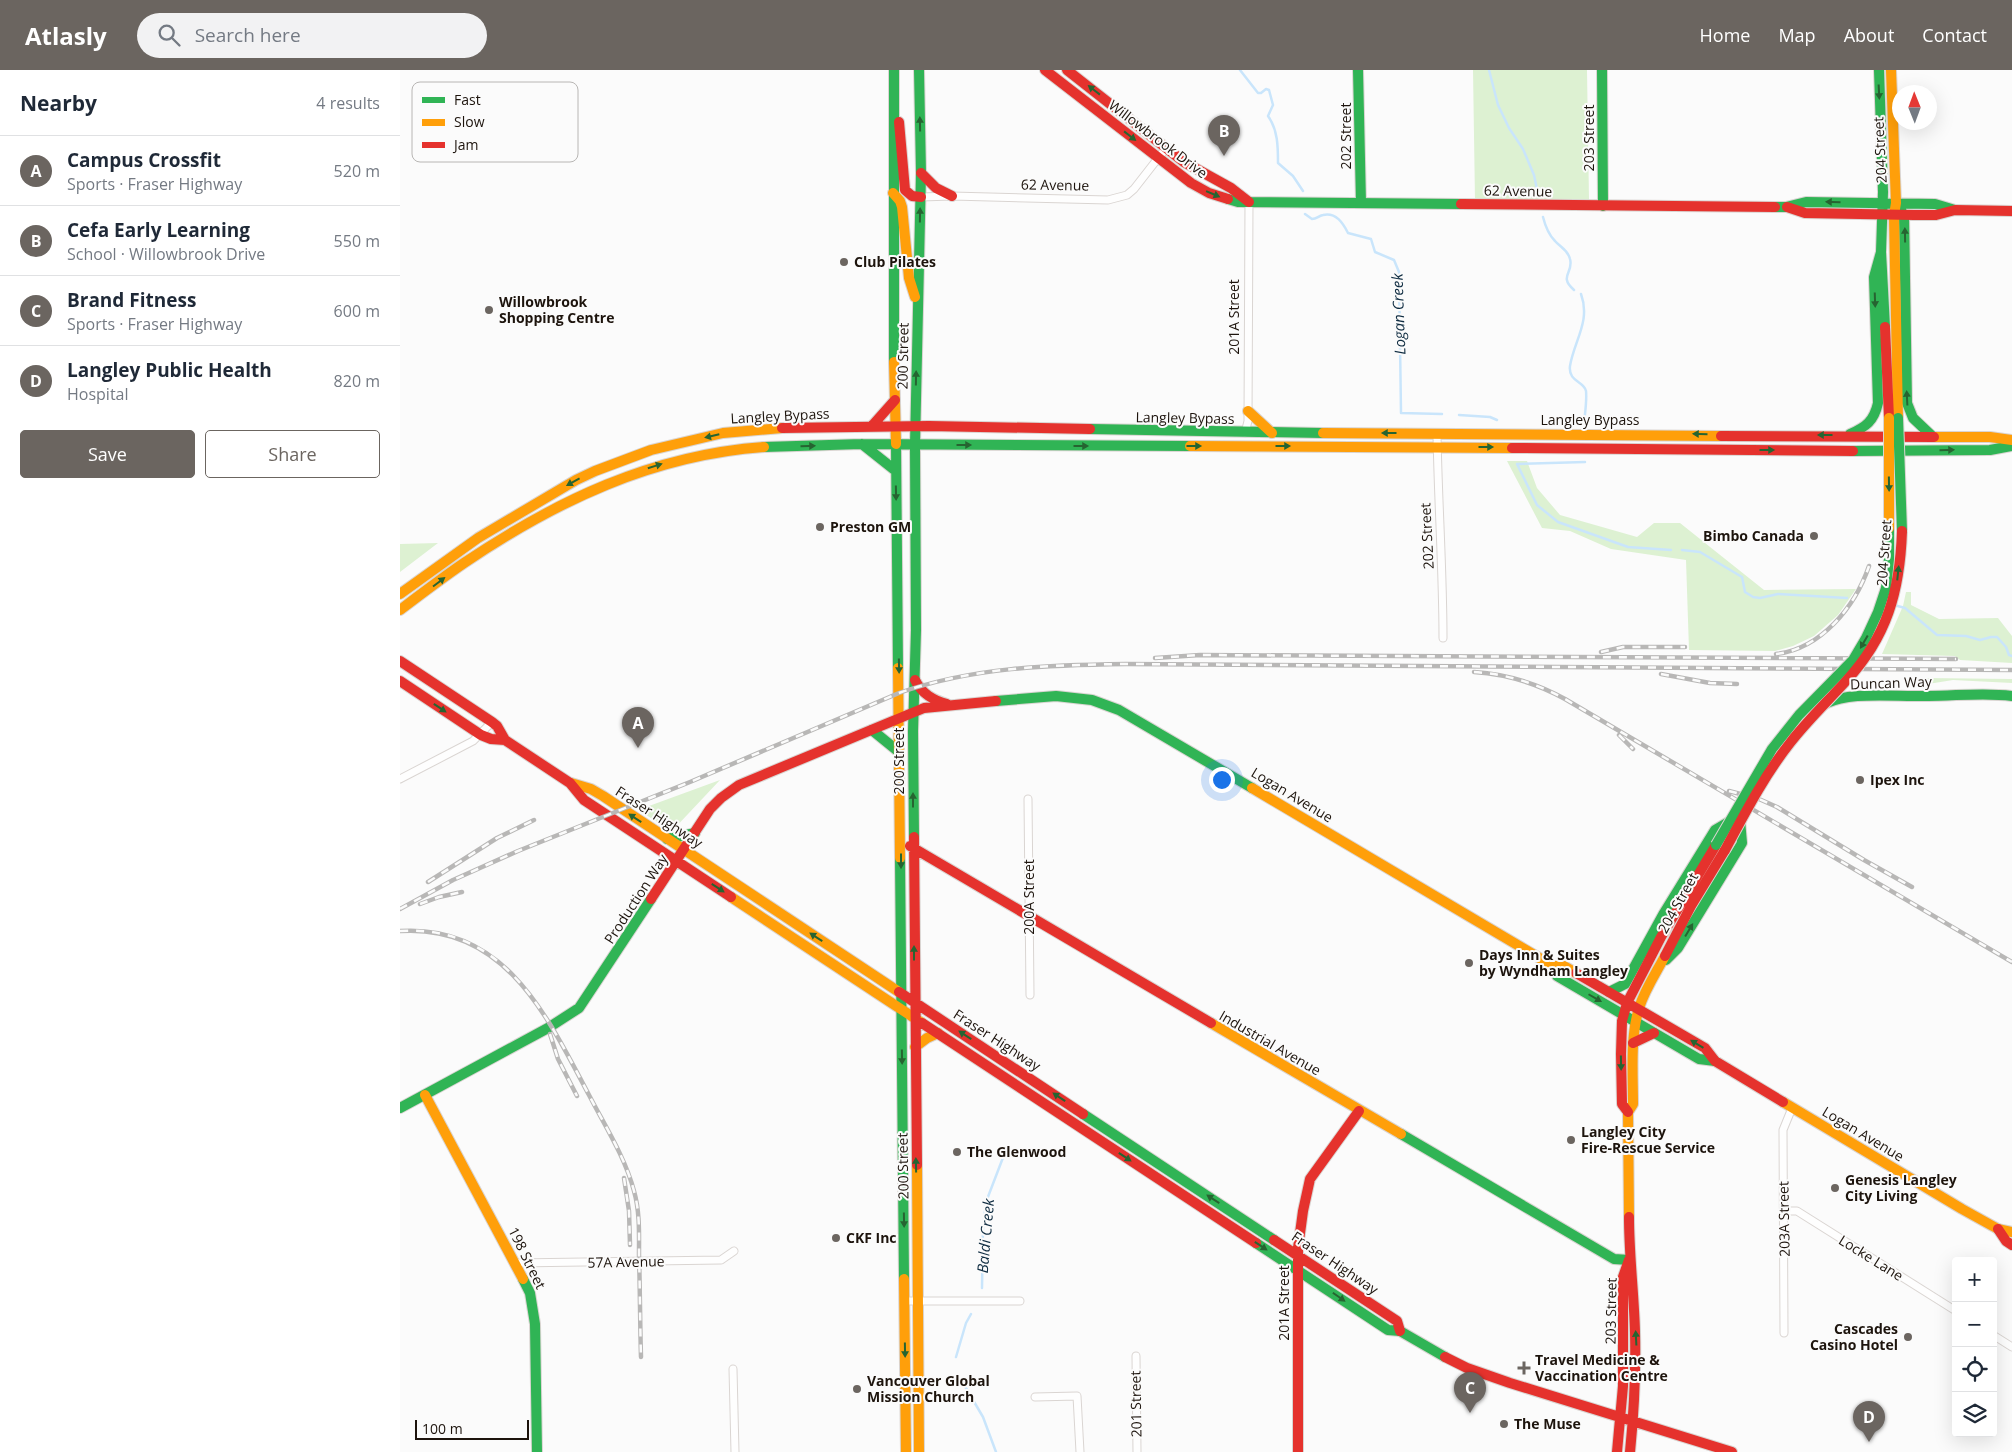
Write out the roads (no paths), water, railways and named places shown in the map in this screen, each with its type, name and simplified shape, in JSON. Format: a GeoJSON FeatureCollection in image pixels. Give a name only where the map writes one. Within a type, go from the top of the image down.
{"type":"FeatureCollection","features":[{"type":"Feature","properties":{"kind":"main road","name":"200 Street"},"geometry":{"type":"LineString","coordinates":[[894,70],[893,193],[900,717],[906,1452]]}},
{"type":"Feature","properties":{"kind":"main road","name":"200 Street"},"geometry":{"type":"LineString","coordinates":[[919,70],[921,197],[915,445],[915,680],[913,688],[919,1452]]}},
{"type":"Feature","properties":{"kind":"main road","name":"Willowbrook Drive"},"geometry":{"type":"LineString","coordinates":[[1045,70],[1191,183],[1209,193],[1238,202],[1250,202]]}},
{"type":"Feature","properties":{"kind":"main road","name":"Willowbrook Drive"},"geometry":{"type":"LineString","coordinates":[[1066,70],[1198,171],[1231,188],[1250,202]]}},
{"type":"Feature","properties":{"kind":"main road","name":"202 Street"},"geometry":{"type":"LineString","coordinates":[[1358,70],[1361,203]]}},
{"type":"Feature","properties":{"kind":"main road","name":"203 Street"},"geometry":{"type":"LineString","coordinates":[[1602,70],[1603,206]]}},
{"type":"Feature","properties":{"kind":"main road","name":"204 Street"},"geometry":{"type":"LineString","coordinates":[[1624,1015],[1627,1003],[1661,937],[1781,754],[1812,717],[1850,679],[1868,656],[1886,624],[1897,586],[1900,553],[1893,418],[1881,252],[1882,203],[1879,70]]}},
{"type":"Feature","properties":{"kind":"main road","name":"204 Street"},"geometry":{"type":"LineString","coordinates":[[1891,70],[1896,203]]}},
{"type":"Feature","properties":{"kind":"main road"},"geometry":{"type":"LineString","coordinates":[[894,89],[901,135],[905,190],[912,196],[921,197]]}},
{"type":"Feature","properties":{"kind":"main road"},"geometry":{"type":"LineString","coordinates":[[921,172],[933,186],[952,196]]}},
{"type":"Feature","properties":{"kind":"main road"},"geometry":{"type":"LineString","coordinates":[[893,193],[902,206],[909,278],[918,309]]}},
{"type":"Feature","properties":{"kind":"main road","name":"62 Avenue"},"geometry":{"type":"LineString","coordinates":[[1250,202],[1786,207],[1806,202],[1896,203],[1935,204],[1955,210]]}},
{"type":"Feature","properties":{"kind":"main road"},"geometry":{"type":"LineString","coordinates":[[1896,203],[1899,215],[1907,403],[1912,419],[1932,436]]}},
{"type":"Feature","properties":{"kind":"main road","name":"62 Avenue"},"geometry":{"type":"LineString","coordinates":[[1786,207],[1805,213],[1899,215],[1936,215],[1955,210],[2012,210]]}},
{"type":"Feature","properties":{"kind":"main road","name":"204 Street"},"geometry":{"type":"LineString","coordinates":[[1893,418],[1899,215]]}},
{"type":"Feature","properties":{"kind":"main road"},"geometry":{"type":"LineString","coordinates":[[1848,435],[1865,427],[1872,421],[1876,414],[1878,403],[1874,277],[1881,252]]}},
{"type":"Feature","properties":{"kind":"main road"},"geometry":{"type":"LineString","coordinates":[[871,426],[895,400]]}},
{"type":"Feature","properties":{"kind":"main road"},"geometry":{"type":"LineString","coordinates":[[1248,411],[1272,433]]}},
{"type":"Feature","properties":{"kind":"main road","name":"Langley Bypass"},"geometry":{"type":"LineString","coordinates":[[400,594],[478,538],[576,480],[651,450],[723,433],[795,427],[916,426],[1245,433],[1932,436],[1990,437],[2012,440]]}},
{"type":"Feature","properties":{"kind":"main road"},"geometry":{"type":"LineString","coordinates":[[1234,446],[1245,433]]}},
{"type":"Feature","properties":{"kind":"main road"},"geometry":{"type":"LineString","coordinates":[[862,444],[896,471]]}},
{"type":"Feature","properties":{"kind":"main road","name":"Langley Bypass"},"geometry":{"type":"LineString","coordinates":[[400,610],[473,557],[582,495],[629,475],[689,457],[726,451],[781,446],[862,444],[1926,451],[1990,450],[2012,446]]}},
{"type":"Feature","properties":{"kind":"main road","name":"Fraser Highway"},"geometry":{"type":"LineString","coordinates":[[400,661],[492,722],[497,726],[505,740],[570,783],[584,800],[1388,1330],[1400,1330],[1446,1358],[1467,1368],[1732,1452]]}},
{"type":"Feature","properties":{"kind":"main road"},"geometry":{"type":"LineString","coordinates":[[915,680],[928,696],[937,701],[953,705]]}},
{"type":"Feature","properties":{"kind":"main road","name":"Fraser Highway"},"geometry":{"type":"LineString","coordinates":[[400,681],[481,735],[490,739],[505,740]]}},
{"type":"Feature","properties":{"kind":"main road","name":"Duncan Way"},"geometry":{"type":"LineString","coordinates":[[1739,816],[1771,760],[1790,734],[1814,709],[1827,702],[1864,695],[1931,696],[1989,693],[2012,696]]}},
{"type":"Feature","properties":{"kind":"main road","name":"Logan Avenue"},"geometry":{"type":"LineString","coordinates":[[900,717],[924,708],[1056,696],[1076,696],[1109,705],[1552,966],[1564,966],[1639,1009],[1705,1048],[1715,1061],[1792,1108],[1998,1229],[2012,1232]]}},
{"type":"Feature","properties":{"kind":"main road","name":"Production Way"},"geometry":{"type":"LineString","coordinates":[[400,1108],[552,1026],[579,1008],[695,833],[716,804],[739,785],[900,717]]}},
{"type":"Feature","properties":{"kind":"main road"},"geometry":{"type":"LineString","coordinates":[[872,730],[899,752]]}},
{"type":"Feature","properties":{"kind":"main road","name":"Fraser Highway"},"geometry":{"type":"LineString","coordinates":[[570,783],[591,789],[667,838],[1397,1321],[1400,1330]]}},
{"type":"Feature","properties":{"kind":"main road"},"geometry":{"type":"LineString","coordinates":[[1609,992],[1624,984],[1631,975],[1664,913],[1715,830],[1739,816],[1742,843],[1678,948],[1658,968]]}},
{"type":"Feature","properties":{"kind":"main road"},"geometry":{"type":"LineString","coordinates":[[667,838],[695,833]]}},
{"type":"Feature","properties":{"kind":"main road","name":"Industrial Avenue"},"geometry":{"type":"LineString","coordinates":[[901,841],[1358,1111],[1614,1259],[1629,1260]]}},
{"type":"Feature","properties":{"kind":"main road","name":"204 Street"},"geometry":{"type":"LineString","coordinates":[[1636,1021],[1639,1009],[1658,968],[1720,847]]}},
{"type":"Feature","properties":{"kind":"main road","name":"Logan Avenue"},"geometry":{"type":"LineString","coordinates":[[1552,966],[1557,976],[1654,1033],[1699,1059],[1715,1061]]}},
{"type":"Feature","properties":{"kind":"main road","name":"203 Street"},"geometry":{"type":"LineString","coordinates":[[1624,1015],[1621,1031],[1622,1104],[1628,1112]]}},
{"type":"Feature","properties":{"kind":"main road","name":"203 Street"},"geometry":{"type":"LineString","coordinates":[[1630,1452],[1635,1390],[1636,1345],[1633,1277],[1629,1260],[1628,1112],[1633,1104],[1633,1043],[1636,1021]]}},
{"type":"Feature","properties":{"kind":"main road"},"geometry":{"type":"LineString","coordinates":[[915,1047],[938,1033]]}},
{"type":"Feature","properties":{"kind":"main road"},"geometry":{"type":"LineString","coordinates":[[1633,1043],[1654,1033]]}},
{"type":"Feature","properties":{"kind":"main road","name":"198 Street"},"geometry":{"type":"LineString","coordinates":[[425,1095],[516,1263],[530,1293],[535,1316],[537,1452]]}},
{"type":"Feature","properties":{"kind":"main road","name":"201A Street"},"geometry":{"type":"LineString","coordinates":[[1298,1452],[1298,1255],[1303,1211],[1310,1179],[1358,1111]]}},
{"type":"Feature","properties":{"kind":"main road","name":"Logan Avenue"},"geometry":{"type":"LineString","coordinates":[[1998,1229],[2006,1241],[2012,1245]]}},
{"type":"Feature","properties":{"kind":"main road","name":"203 Street"},"geometry":{"type":"LineString","coordinates":[[1617,1452],[1623,1386],[1623,1277],[1629,1260]]}},
{"type":"Feature","properties":{"kind":"street","name":"62 Avenue"},"geometry":{"type":"LineString","coordinates":[[921,197],[1108,200],[1126,195],[1134,189],[1166,148]]}},
{"type":"Feature","properties":{"kind":"street","name":"201A Street"},"geometry":{"type":"LineString","coordinates":[[1245,433],[1248,411],[1250,202]]}},
{"type":"Feature","properties":{"kind":"street","name":"202 Street"},"geometry":{"type":"LineString","coordinates":[[1437,433],[1439,529],[1443,573],[1443,638]]}},
{"type":"Feature","properties":{"kind":"street"},"geometry":{"type":"LineString","coordinates":[[400,779],[434,763],[481,735],[492,722]]}},
{"type":"Feature","properties":{"kind":"street","name":"200A Street"},"geometry":{"type":"LineString","coordinates":[[1028,799],[1030,995]]}},
{"type":"Feature","properties":{"kind":"street","name":"203A Street"},"geometry":{"type":"LineString","coordinates":[[1784,1333],[1783,1130],[1792,1108]]}},
{"type":"Feature","properties":{"kind":"street","name":"Locke Lane"},"geometry":{"type":"LineString","coordinates":[[1784,1211],[1796,1211],[1952,1309]]}},
{"type":"Feature","properties":{"kind":"street","name":"57A Avenue"},"geometry":{"type":"LineString","coordinates":[[516,1263],[720,1260],[734,1251]]}},
{"type":"Feature","properties":{"kind":"street"},"geometry":{"type":"LineString","coordinates":[[904,1301],[1020,1300]]}},
{"type":"Feature","properties":{"kind":"street"},"geometry":{"type":"LineString","coordinates":[[1997,1338],[2012,1347]]}},
{"type":"Feature","properties":{"kind":"street","name":"201 Street"},"geometry":{"type":"LineString","coordinates":[[1136,1356],[1137,1452]]}},
{"type":"Feature","properties":{"kind":"street"},"geometry":{"type":"LineString","coordinates":[[733,1369],[735,1452]]}},
{"type":"Feature","properties":{"kind":"street"},"geometry":{"type":"LineString","coordinates":[[1035,1397],[1077,1396],[1080,1452]]}},
{"type":"Feature","properties":{"kind":"waterway"},"geometry":{"type":"LineString","coordinates":[[1240,70],[1258,93],[1266,89],[1269,90],[1273,105],[1268,116],[1276,133],[1278,163],[1293,176],[1303,191]]}},
{"type":"Feature","properties":{"kind":"waterway"},"geometry":{"type":"LineString","coordinates":[[1489,70],[1498,105],[1509,128],[1523,149],[1534,175],[1538,194]]}},
{"type":"Feature","properties":{"kind":"waterway","name":"Logan Creek"},"geometry":{"type":"LineString","coordinates":[[1305,214],[1312,219],[1321,215],[1332,215],[1341,222],[1348,233],[1371,239],[1375,252],[1394,260],[1399,272],[1401,413],[1442,414]]}},
{"type":"Feature","properties":{"kind":"waterway"},"geometry":{"type":"LineString","coordinates":[[1543,217],[1551,236],[1569,256],[1571,264],[1567,281],[1574,290]]}},
{"type":"Feature","properties":{"kind":"waterway"},"geometry":{"type":"LineString","coordinates":[[1581,294],[1584,304],[1583,322],[1572,357],[1570,371],[1571,375],[1586,391],[1584,423]]}},
{"type":"Feature","properties":{"kind":"waterway","name":"Logan Creek"},"geometry":{"type":"LineString","coordinates":[[1459,415],[1490,417],[1497,420]]}},
{"type":"Feature","properties":{"kind":"waterway","name":"Logan Creek"},"geometry":{"type":"LineString","coordinates":[[1585,462],[1517,464],[1537,505],[1558,522],[1628,547],[1671,550]]}},
{"type":"Feature","properties":{"kind":"waterway","name":"Logan Creek"},"geometry":{"type":"LineString","coordinates":[[1682,550],[1700,552],[1742,577],[1745,592],[1753,597],[1760,598],[1778,594],[1847,598]]}},
{"type":"Feature","properties":{"kind":"waterway","name":"Logan Creek"},"geometry":{"type":"LineString","coordinates":[[1894,605],[1905,608],[1937,635],[1966,636],[1980,640],[1997,637],[2006,647],[2009,655],[2012,656]]}},
{"type":"Feature","properties":{"kind":"waterway","name":"Baldi Creek"},"geometry":{"type":"LineString","coordinates":[[982,1288],[983,1228],[986,1202],[1004,1155]]}},
{"type":"Feature","properties":{"kind":"waterway","name":"Baldi Creek"},"geometry":{"type":"LineString","coordinates":[[956,1357],[966,1323],[971,1314]]}},
{"type":"Feature","properties":{"kind":"waterway","name":"Baldi Creek"},"geometry":{"type":"LineString","coordinates":[[963,1383],[983,1417],[996,1452]]}},
{"type":"Feature","properties":{"kind":"railway"},"geometry":{"type":"LineString","coordinates":[[1776,654],[1808,644],[1834,624],[1855,596],[1869,566]]}},
{"type":"Feature","properties":{"kind":"railway"},"geometry":{"type":"LineString","coordinates":[[1601,652],[1623,647],[1685,647]]}},
{"type":"Feature","properties":{"kind":"railway"},"geometry":{"type":"LineString","coordinates":[[1155,658],[1200,655],[1956,659]]}},
{"type":"Feature","properties":{"kind":"railway"},"geometry":{"type":"LineString","coordinates":[[400,909],[453,880],[518,851],[690,782],[899,693],[927,684],[983,673],[1068,665],[1126,664],[2012,670]]}},
{"type":"Feature","properties":{"kind":"railway"},"geometry":{"type":"LineString","coordinates":[[1474,672],[1521,680],[1565,699],[2012,962]]}},
{"type":"Feature","properties":{"kind":"railway"},"geometry":{"type":"LineString","coordinates":[[1661,674],[1710,683],[1737,684]]}},
{"type":"Feature","properties":{"kind":"railway"},"geometry":{"type":"LineString","coordinates":[[1619,735],[1633,749]]}},
{"type":"Feature","properties":{"kind":"railway"},"geometry":{"type":"LineString","coordinates":[[1729,791],[1759,799],[1777,807],[1912,887]]}},
{"type":"Feature","properties":{"kind":"railway"},"geometry":{"type":"LineString","coordinates":[[428,882],[497,838],[534,820]]}},
{"type":"Feature","properties":{"kind":"railway"},"geometry":{"type":"LineString","coordinates":[[420,904],[439,897],[462,892]]}},
{"type":"Feature","properties":{"kind":"railway"},"geometry":{"type":"LineString","coordinates":[[400,931],[437,933],[468,943],[495,959],[518,981],[557,1035],[614,1142],[634,1191],[639,1223],[641,1357]]}},
{"type":"Feature","properties":{"kind":"railway"},"geometry":{"type":"LineString","coordinates":[[550,1034],[558,1059],[577,1096]]}},
{"type":"Feature","properties":{"kind":"railway"},"geometry":{"type":"LineString","coordinates":[[624,1178],[629,1211],[630,1245]]}},
{"type":"Feature","properties":{"kind":"place","name":"Cefa Early Learning"},"geometry":{"type":"Point","coordinates":[1224,156]}},
{"type":"Feature","properties":{"kind":"place","name":"Club Pilates"},"geometry":{"type":"Point","coordinates":[844,262]}},
{"type":"Feature","properties":{"kind":"place","name":"Willowbrook Shopping Centre"},"geometry":{"type":"Point","coordinates":[489,310]}},
{"type":"Feature","properties":{"kind":"place","name":"Preston GM"},"geometry":{"type":"Point","coordinates":[820,527]}},
{"type":"Feature","properties":{"kind":"place","name":"Bimbo Canada"},"geometry":{"type":"Point","coordinates":[1814,536]}},
{"type":"Feature","properties":{"kind":"place","name":"Campus Crossfit"},"geometry":{"type":"Point","coordinates":[638,748]}},
{"type":"Feature","properties":{"kind":"place","name":"Ipex Inc"},"geometry":{"type":"Point","coordinates":[1860,780]}},
{"type":"Feature","properties":{"kind":"place","name":"Days Inn & Suites by Wyndham Langley"},"geometry":{"type":"Point","coordinates":[1469,963]}},
{"type":"Feature","properties":{"kind":"place","name":"Langley City Fire-Rescue Service"},"geometry":{"type":"Point","coordinates":[1571,1140]}},
{"type":"Feature","properties":{"kind":"place","name":"The Glenwood"},"geometry":{"type":"Point","coordinates":[957,1152]}},
{"type":"Feature","properties":{"kind":"place","name":"Genesis Langley City Living"},"geometry":{"type":"Point","coordinates":[1835,1188]}},
{"type":"Feature","properties":{"kind":"place","name":"CKF Inc"},"geometry":{"type":"Point","coordinates":[836,1238]}},
{"type":"Feature","properties":{"kind":"place","name":"Cascades Casino Hotel"},"geometry":{"type":"Point","coordinates":[1908,1337]}},
{"type":"Feature","properties":{"kind":"place","name":"Travel Medicine & Vaccination Centre"},"geometry":{"type":"Point","coordinates":[1524,1368]}},
{"type":"Feature","properties":{"kind":"place","name":"Vancouver Global Mission Church"},"geometry":{"type":"Point","coordinates":[857,1389]}},
{"type":"Feature","properties":{"kind":"place","name":"Brand Fitness"},"geometry":{"type":"Point","coordinates":[1470,1413]}},
{"type":"Feature","properties":{"kind":"place","name":"The Muse"},"geometry":{"type":"Point","coordinates":[1504,1424]}},
{"type":"Feature","properties":{"kind":"place","name":"Langley Public Health"},"geometry":{"type":"Point","coordinates":[1869,1442]}}]}
